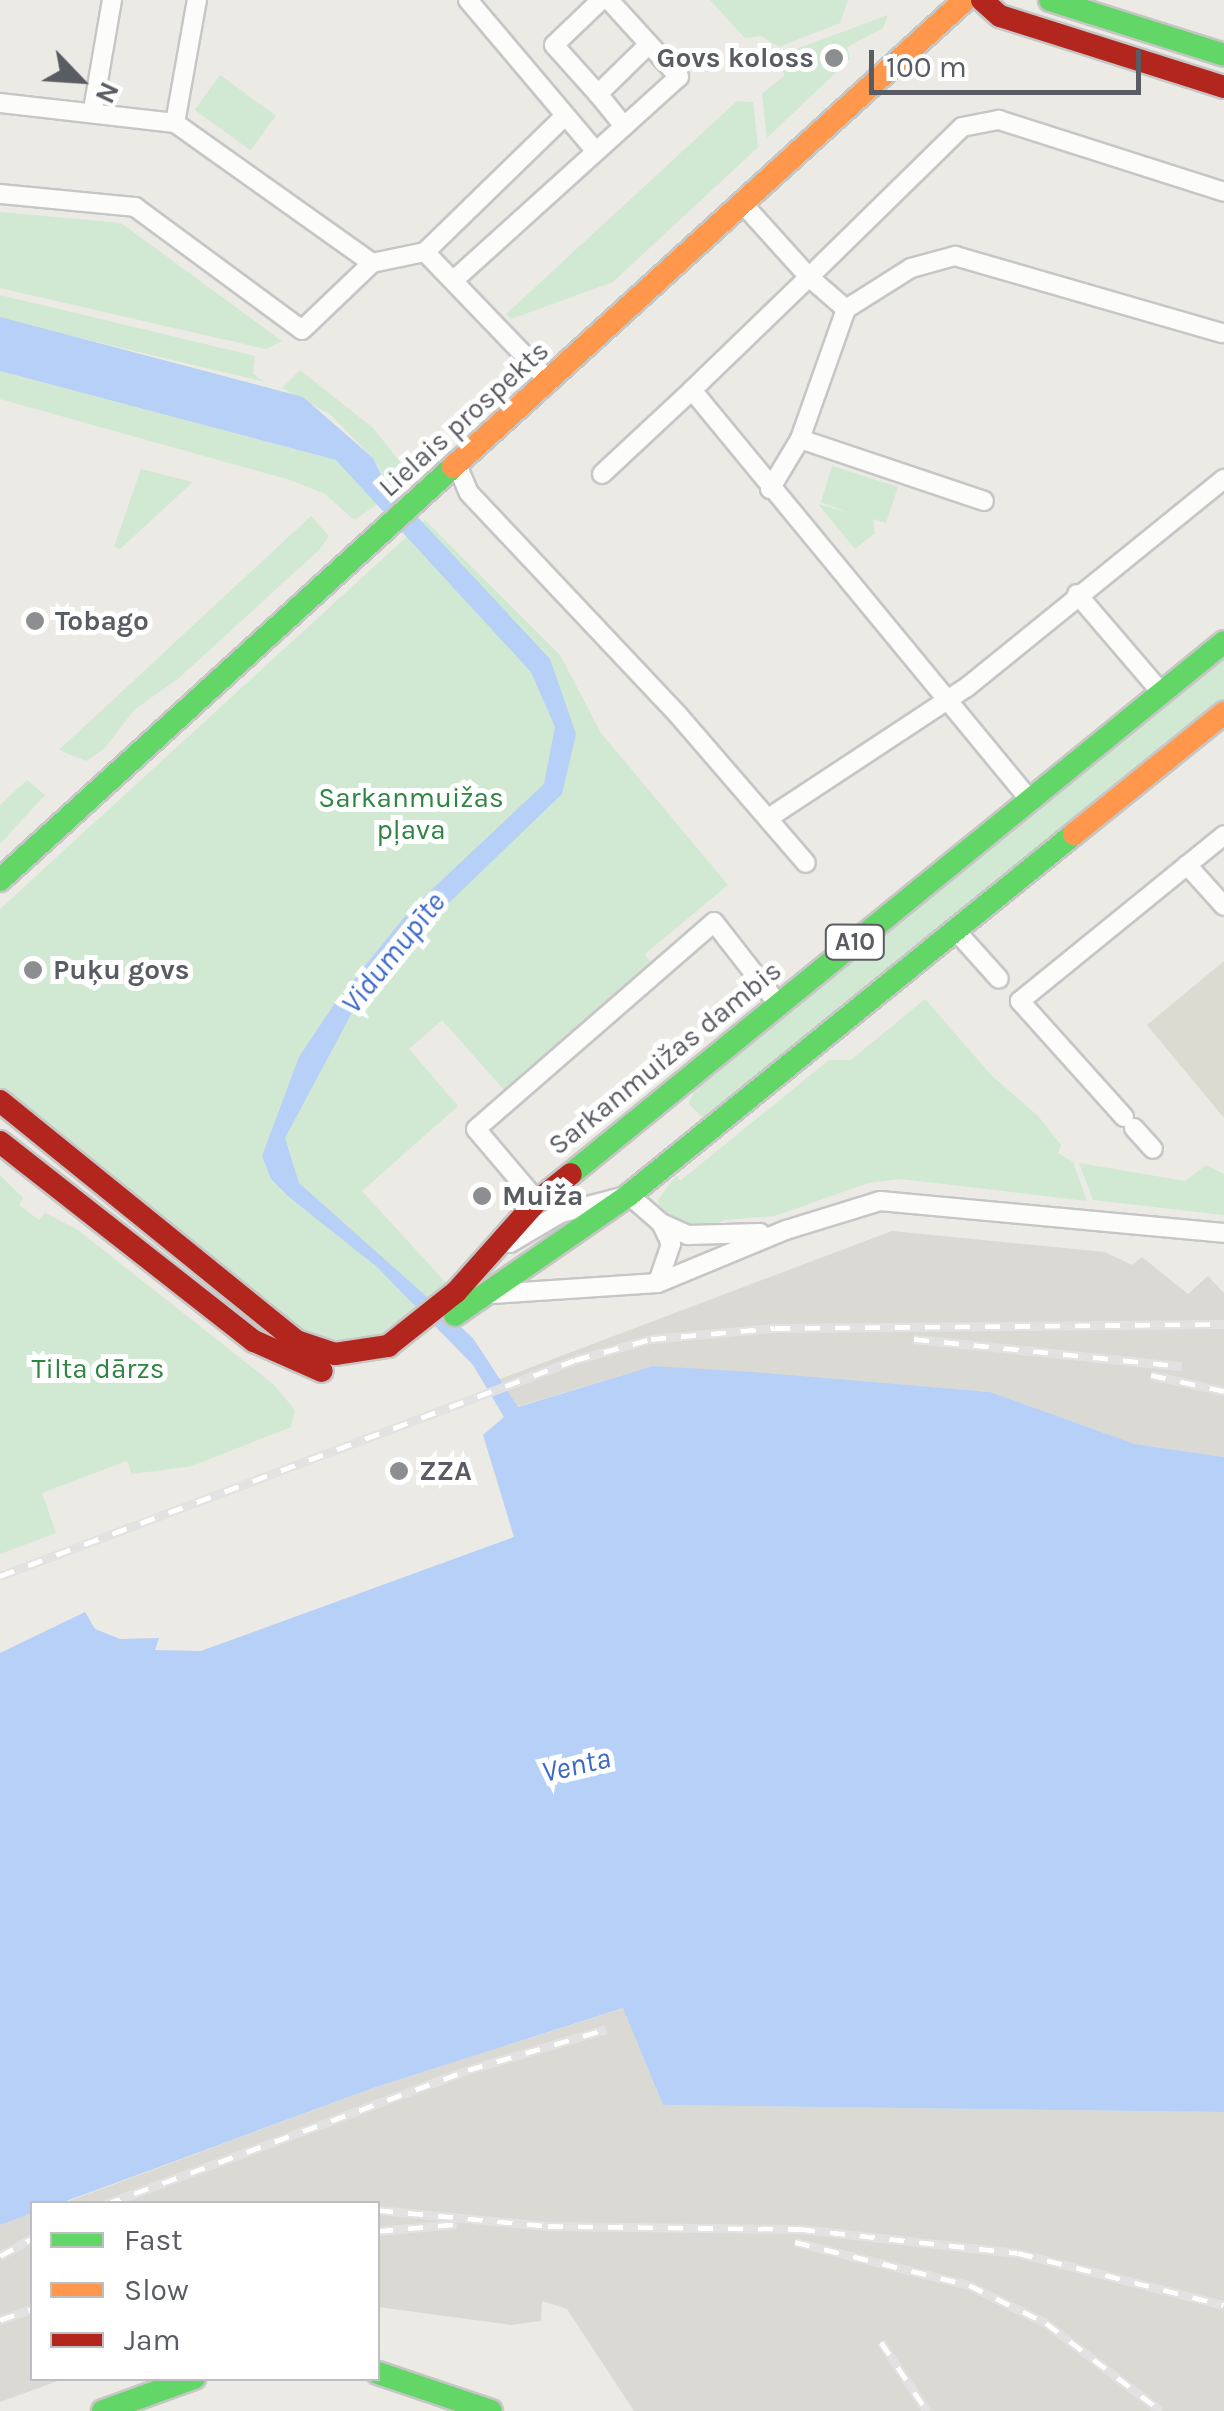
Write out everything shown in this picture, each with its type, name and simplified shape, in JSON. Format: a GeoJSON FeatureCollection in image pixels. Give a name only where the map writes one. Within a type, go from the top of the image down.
{"type":"FeatureCollection","features":[{"type":"Feature","properties":{"kind":"main road","name":"Lielais prospekts"},"geometry":{"type":"LineString","coordinates":[[0,880],[966,0]]}},
{"type":"Feature","properties":{"kind":"main road"},"geometry":{"type":"LineString","coordinates":[[982,0],[1000,16],[1224,87]]}},
{"type":"Feature","properties":{"kind":"main road"},"geometry":{"type":"LineString","coordinates":[[1050,0],[1224,55]]}},
{"type":"Feature","properties":{"kind":"main road","name":"Sarkanmuižas dambis"},"geometry":{"type":"LineString","coordinates":[[468,1298],[496,1252],[537,1201],[1224,642]]}},
{"type":"Feature","properties":{"kind":"main road","name":"Sarkanmuižas dambis"},"geometry":{"type":"LineString","coordinates":[[0,1142],[282,1358],[316,1370],[366,1372],[468,1298],[628,1195],[956,931],[1219,727]]}},
{"type":"Feature","properties":{"kind":"main road","name":"Sarkanmuižas dambis"},"geometry":{"type":"LineString","coordinates":[[0,1101],[296,1341],[324,1352],[362,1354],[418,1336]]}},
{"type":"Feature","properties":{"kind":"main road"},"geometry":{"type":"LineString","coordinates":[[380,2374],[491,2411]]}},
{"type":"Feature","properties":{"kind":"main road"},"geometry":{"type":"LineString","coordinates":[[103,2411],[186,2381]]}},
{"type":"Feature","properties":{"kind":"street"},"geometry":{"type":"LineString","coordinates":[[94,110],[112,0]]}},
{"type":"Feature","properties":{"kind":"street"},"geometry":{"type":"LineString","coordinates":[[175,123],[197,0]]}},
{"type":"Feature","properties":{"kind":"street"},"geometry":{"type":"LineString","coordinates":[[468,0],[594,150]]}},
{"type":"Feature","properties":{"kind":"street"},"geometry":{"type":"LineString","coordinates":[[601,0],[554,45],[623,125]]}},
{"type":"Feature","properties":{"kind":"street"},"geometry":{"type":"LineString","coordinates":[[454,280],[594,150],[680,78],[609,0]]}},
{"type":"Feature","properties":{"kind":"street"},"geometry":{"type":"LineString","coordinates":[[598,94],[648,44]]}},
{"type":"Feature","properties":{"kind":"street"},"geometry":{"type":"LineString","coordinates":[[0,103],[94,110],[175,123],[372,263]]}},
{"type":"Feature","properties":{"kind":"street"},"geometry":{"type":"LineString","coordinates":[[0,194],[135,207],[302,330],[372,263],[425,252],[566,116]]}},
{"type":"Feature","properties":{"kind":"street"},"geometry":{"type":"LineString","coordinates":[[602,474],[962,127],[999,120],[1224,192]]}},
{"type":"Feature","properties":{"kind":"street"},"geometry":{"type":"LineString","coordinates":[[743,204],[809,277],[846,309]]}},
{"type":"Feature","properties":{"kind":"street"},"geometry":{"type":"LineString","coordinates":[[425,252],[550,382]]}},
{"type":"Feature","properties":{"kind":"street"},"geometry":{"type":"LineString","coordinates":[[770,489],[800,439],[846,309],[912,268],[955,256],[1223,333]]}},
{"type":"Feature","properties":{"kind":"street"},"geometry":{"type":"LineString","coordinates":[[692,390],[1028,799]]}},
{"type":"Feature","properties":{"kind":"street"},"geometry":{"type":"LineString","coordinates":[[800,439],[984,501]]}},
{"type":"Feature","properties":{"kind":"street"},"geometry":{"type":"LineString","coordinates":[[457,466],[469,493],[770,817],[806,863]]}},
{"type":"Feature","properties":{"kind":"street"},"geometry":{"type":"LineString","coordinates":[[770,817],[943,698],[967,688],[1077,594],[1224,479]]}},
{"type":"Feature","properties":{"kind":"street"},"geometry":{"type":"LineString","coordinates":[[1077,594],[1162,692]]}},
{"type":"Feature","properties":{"kind":"street"},"geometry":{"type":"LineString","coordinates":[[1010,990],[1224,834]]}},
{"type":"Feature","properties":{"kind":"street"},"geometry":{"type":"LineString","coordinates":[[1187,864],[1224,906]]}},
{"type":"Feature","properties":{"kind":"street"},"geometry":{"type":"LineString","coordinates":[[537,1201],[476,1129],[714,922],[778,1004]]}},
{"type":"Feature","properties":{"kind":"street"},"geometry":{"type":"LineString","coordinates":[[956,931],[1153,1150]]}},
{"type":"Feature","properties":{"kind":"street"},"geometry":{"type":"LineString","coordinates":[[496,1252],[561,1212],[628,1195],[661,1223],[671,1244],[658,1283]]}},
{"type":"Feature","properties":{"kind":"street"},"geometry":{"type":"LineString","coordinates":[[468,1298],[658,1283],[786,1230],[880,1201],[1224,1233]]}},
{"type":"Feature","properties":{"kind":"street"},"geometry":{"type":"LineString","coordinates":[[661,1223],[720,1238],[786,1230]]}},
{"type":"Feature","properties":{"kind":"shaded area"},"geometry":{"type":"Polygon","coordinates":[[[1224,961],[1224,1118],[1147,1025],[1224,961]]]}},
{"type":"Feature","properties":{"kind":"shaded area"},"geometry":{"type":"Polygon","coordinates":[[[892,1231],[1105,1252],[1132,1265],[1142,1257],[1188,1294],[1208,1276],[1224,1293],[1224,1457],[1135,1444],[990,1392],[653,1366],[516,1407],[495,1381],[892,1231]]]}},
{"type":"Feature","properties":{"kind":"shaded area"},"geometry":{"type":"Polygon","coordinates":[[[624,2008],[663,2105],[1224,2112],[1224,2411],[634,2411],[567,2309],[542,2301],[541,2321],[511,2325],[380,2307],[380,2201],[69,2201],[373,2088],[624,2008]]]}},
{"type":"Feature","properties":{"kind":"shaded area"},"geometry":{"type":"Polygon","coordinates":[[[30,2214],[30,2381],[58,2381],[0,2402],[0,2225],[30,2214]]]}},
{"type":"Feature","properties":{"kind":"green space"},"geometry":{"type":"Polygon","coordinates":[[[710,0],[848,0],[840,23],[779,47],[761,36],[745,38],[710,0]]]}},
{"type":"Feature","properties":{"kind":"green space"},"geometry":{"type":"Polygon","coordinates":[[[888,15],[883,28],[847,47],[850,59],[767,138],[762,94],[784,76],[783,54],[888,15]]]}},
{"type":"Feature","properties":{"kind":"green space"},"geometry":{"type":"Polygon","coordinates":[[[220,75],[276,116],[251,150],[195,110],[220,75]]]}},
{"type":"Feature","properties":{"kind":"green space"},"geometry":{"type":"Polygon","coordinates":[[[737,101],[753,102],[758,147],[613,282],[511,319],[506,314],[737,101]]]}},
{"type":"Feature","properties":{"kind":"green space"},"geometry":{"type":"Polygon","coordinates":[[[0,212],[121,223],[282,341],[266,349],[0,288],[0,212]]]}},
{"type":"Feature","properties":{"kind":"green space"},"geometry":{"type":"Polygon","coordinates":[[[0,295],[255,356],[253,374],[265,382],[0,319],[0,295]]]}},
{"type":"Feature","properties":{"kind":"green space"},"geometry":{"type":"Polygon","coordinates":[[[300,370],[373,428],[409,473],[391,489],[373,458],[330,414],[282,388],[300,370]]]}},
{"type":"Feature","properties":{"kind":"green space"},"geometry":{"type":"Polygon","coordinates":[[[0,371],[336,460],[379,503],[354,520],[325,494],[290,480],[0,399],[0,371]]]}},
{"type":"Feature","properties":{"kind":"green space"},"geometry":{"type":"Polygon","coordinates":[[[832,466],[898,487],[886,523],[873,519],[875,533],[855,549],[818,504],[850,513],[821,502],[832,466]]]}},
{"type":"Feature","properties":{"kind":"green space"},"geometry":{"type":"Polygon","coordinates":[[[141,469],[193,482],[120,549],[114,547],[141,469]]]}},
{"type":"Feature","properties":{"kind":"green space"},"geometry":{"type":"Polygon","coordinates":[[[311,516],[329,536],[320,549],[179,678],[134,710],[105,748],[86,761],[59,750],[311,516]]]}},
{"type":"Feature","properties":{"kind":"green space","name":"Sarkanmuižas pļava"},"geometry":{"type":"Polygon","coordinates":[[[425,520],[560,655],[601,733],[728,885],[645,954],[654,968],[506,1092],[442,1020],[409,1049],[458,1106],[362,1191],[447,1284],[375,1338],[350,1343],[301,1331],[0,1089],[0,909],[425,520]]]}},
{"type":"Feature","properties":{"kind":"green space"},"geometry":{"type":"Polygon","coordinates":[[[1224,653],[1224,701],[705,1120],[689,1104],[695,1089],[1224,653]]]}},
{"type":"Feature","properties":{"kind":"green space"},"geometry":{"type":"Polygon","coordinates":[[[27,780],[45,795],[0,844],[0,805],[27,780]]]}},
{"type":"Feature","properties":{"kind":"green space"},"geometry":{"type":"Polygon","coordinates":[[[925,999],[991,1075],[1038,1116],[1061,1145],[1058,1153],[1073,1162],[1087,1201],[901,1179],[868,1183],[775,1216],[724,1220],[716,1224],[721,1228],[687,1226],[660,1211],[658,1200],[676,1176],[680,1181],[829,1060],[851,1060],[925,999]]]}},
{"type":"Feature","properties":{"kind":"green space"},"geometry":{"type":"Polygon","coordinates":[[[1079,1163],[1185,1181],[1206,1165],[1224,1174],[1224,1215],[1093,1200],[1079,1163]]]}},
{"type":"Feature","properties":{"kind":"green space","name":"Tilta dārzs"},"geometry":{"type":"Polygon","coordinates":[[[0,1175],[23,1198],[19,1205],[39,1220],[45,1213],[78,1230],[273,1384],[295,1410],[291,1427],[192,1466],[132,1474],[127,1461],[42,1493],[56,1533],[0,1554],[0,1175]]]}},
{"type":"Feature","properties":{"kind":"water"},"geometry":{"type":"Polygon","coordinates":[[[0,317],[303,397],[373,458],[385,482],[550,659],[576,734],[562,794],[370,979],[285,1138],[299,1183],[473,1338],[518,1407],[653,1366],[753,1372],[990,1392],[1135,1444],[1224,1457],[1224,2112],[663,2105],[623,2008],[373,2088],[66,2201],[30,2201],[30,2214],[0,2225],[0,1653],[85,1612],[95,1629],[120,1639],[159,1638],[155,1650],[201,1651],[514,1537],[483,1435],[504,1417],[473,1365],[377,1267],[289,1197],[271,1179],[262,1156],[299,1057],[335,1003],[410,910],[544,784],[555,727],[531,672],[336,460],[0,371],[0,317]]]}},
{"type":"Feature","properties":{"kind":"railway"},"geometry":{"type":"LineString","coordinates":[[0,1576],[575,1360],[651,1339],[775,1328],[1224,1324]]}},
{"type":"Feature","properties":{"kind":"railway"},"geometry":{"type":"LineString","coordinates":[[914,1339],[1182,1366]]}},
{"type":"Feature","properties":{"kind":"railway"},"geometry":{"type":"LineString","coordinates":[[1151,1375],[1224,1391]]}},
{"type":"Feature","properties":{"kind":"railway"},"geometry":{"type":"LineString","coordinates":[[114,2201],[468,2070],[606,2029]]}},
{"type":"Feature","properties":{"kind":"railway"},"geometry":{"type":"LineString","coordinates":[[380,2210],[548,2226],[800,2229],[1018,2253],[1224,2305]]}},
{"type":"Feature","properties":{"kind":"railway"},"geometry":{"type":"LineString","coordinates":[[380,2231],[457,2224]]}},
{"type":"Feature","properties":{"kind":"railway"},"geometry":{"type":"LineString","coordinates":[[0,2256],[30,2239]]}},
{"type":"Feature","properties":{"kind":"railway"},"geometry":{"type":"LineString","coordinates":[[795,2242],[969,2285],[1046,2323],[1161,2411]]}},
{"type":"Feature","properties":{"kind":"railway"},"geometry":{"type":"LineString","coordinates":[[0,2320],[30,2310]]}},
{"type":"Feature","properties":{"kind":"railway"},"geometry":{"type":"LineString","coordinates":[[881,2342],[927,2411]]}},
{"type":"Feature","properties":{"kind":"traffic: fast"},"geometry":{"type":"LineString","coordinates":[[1050,0],[1224,55]]}},
{"type":"Feature","properties":{"kind":"traffic: fast"},"geometry":{"type":"LineString","coordinates":[[0,880],[453,467]]}},
{"type":"Feature","properties":{"kind":"traffic: fast"},"geometry":{"type":"LineString","coordinates":[[571,1174],[1224,642]]}},
{"type":"Feature","properties":{"kind":"traffic: fast"},"geometry":{"type":"LineString","coordinates":[[455,1315],[629,1195],[1074,834]]}},
{"type":"Feature","properties":{"kind":"traffic: fast"},"geometry":{"type":"LineString","coordinates":[[380,2374],[491,2411]]}},
{"type":"Feature","properties":{"kind":"traffic: fast"},"geometry":{"type":"LineString","coordinates":[[103,2411],[186,2381]]}},
{"type":"Feature","properties":{"kind":"traffic: slow"},"geometry":{"type":"LineString","coordinates":[[453,467],[965,0]]}},
{"type":"Feature","properties":{"kind":"traffic: slow"},"geometry":{"type":"LineString","coordinates":[[1074,834],[1224,713]]}},
{"type":"Feature","properties":{"kind":"traffic: jam"},"geometry":{"type":"LineString","coordinates":[[982,0],[1000,16],[1224,87]]}},
{"type":"Feature","properties":{"kind":"traffic: jam"},"geometry":{"type":"LineString","coordinates":[[0,1101],[296,1341],[335,1354],[388,1346],[456,1292],[537,1201],[571,1174]]}},
{"type":"Feature","properties":{"kind":"traffic: jam"},"geometry":{"type":"LineString","coordinates":[[0,1142],[254,1341],[322,1371]]}},
{"type":"Feature","properties":{"kind":"place","name":"Govs koloss"},"geometry":{"type":"Point","coordinates":[834,58]}},
{"type":"Feature","properties":{"kind":"place","name":"Tobago"},"geometry":{"type":"Point","coordinates":[35,621]}},
{"type":"Feature","properties":{"kind":"place","name":"Puķu govs"},"geometry":{"type":"Point","coordinates":[33,970]}},
{"type":"Feature","properties":{"kind":"place","name":"Muiža"},"geometry":{"type":"Point","coordinates":[482,1196]}},
{"type":"Feature","properties":{"kind":"place","name":"ZZA"},"geometry":{"type":"Point","coordinates":[399,1471]}},
{"type":"Feature","properties":{"kind":"water label","name":"Vidumupīte"},"geometry":{"type":"Point","coordinates":[393,953]}},
{"type":"Feature","properties":{"kind":"water label","name":"Venta"},"geometry":{"type":"Point","coordinates":[576,1765]}}]}
